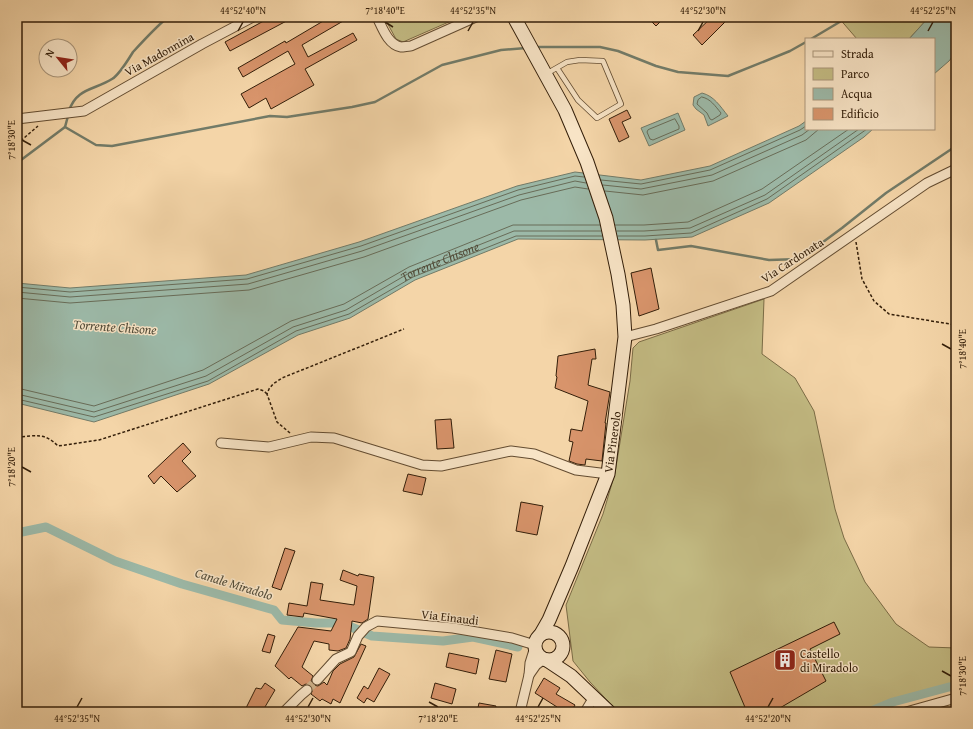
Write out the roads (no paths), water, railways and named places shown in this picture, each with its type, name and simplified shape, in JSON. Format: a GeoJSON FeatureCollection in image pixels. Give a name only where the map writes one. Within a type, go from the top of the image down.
{"type":"FeatureCollection","features":[{"type":"Feature","properties":{"kind":"street","name":"Via Madonnina"},"geometry":{"type":"LineString","coordinates":[[17,119],[84,111],[253,17]]}},
{"type":"Feature","properties":{"kind":"street"},"geometry":{"type":"LineString","coordinates":[[377,17],[392,43],[401,47],[411,46],[476,17]]}},
{"type":"Feature","properties":{"kind":"street","name":"Via Pinerolo"},"geometry":{"type":"LineString","coordinates":[[514,17],[520,30],[548,69],[587,162],[606,218],[623,305],[625,337],[608,474],[557,602],[537,642]]}},
{"type":"Feature","properties":{"kind":"street","name":"Via Cardonata"},"geometry":{"type":"LineString","coordinates":[[625,337],[656,329],[770,291],[927,183],[956,169]]}},
{"type":"Feature","properties":{"kind":"street"},"geometry":{"type":"LineString","coordinates":[[221,443],[269,447],[311,437],[334,438],[422,465],[441,466],[511,451],[534,454],[576,470],[608,474]]}},
{"type":"Feature","properties":{"kind":"street","name":"Via Pinerolo"},"geometry":{"type":"LineString","coordinates":[[557,602],[557,625],[561,639]]}},
{"type":"Feature","properties":{"kind":"street","name":"Via Einaudi"},"geometry":{"type":"LineString","coordinates":[[318,680],[336,659],[351,652],[361,633],[377,621],[453,628],[537,642]]}},
{"type":"Feature","properties":{"kind":"street"},"geometry":{"type":"LineString","coordinates":[[520,712],[529,675],[530,663],[537,642],[546,632],[555,633],[561,639],[563,644],[561,653],[571,676]]}},
{"type":"Feature","properties":{"kind":"street"},"geometry":{"type":"LineString","coordinates":[[537,642],[538,654],[571,676],[609,712]]}},
{"type":"Feature","properties":{"kind":"street"},"geometry":{"type":"LineString","coordinates":[[529,675],[536,665],[545,659],[555,658],[561,653]]}},
{"type":"Feature","properties":{"kind":"street"},"geometry":{"type":"LineString","coordinates":[[284,712],[307,690]]}},
{"type":"Feature","properties":{"kind":"street"},"geometry":{"type":"LineString","coordinates":[[585,712],[594,697]]}},
{"type":"Feature","properties":{"kind":"street"},"geometry":{"type":"LineString","coordinates":[[906,712],[956,698]]}},
{"type":"Feature","properties":{"kind":"lane"},"geometry":{"type":"LineString","coordinates":[[580,60],[603,61],[621,104],[596,118],[548,69],[566,62],[580,60]]}},
{"type":"Feature","properties":{"kind":"water"},"geometry":{"type":"Polygon","coordinates":[[[929,17],[956,17],[956,52],[949,61],[935,73],[935,38],[910,38],[929,17]]]}},
{"type":"Feature","properties":{"kind":"water"},"geometry":{"type":"Polygon","coordinates":[[[702,93],[710,96],[728,116],[708,126],[704,115],[693,105],[694,97],[702,93]]]}},
{"type":"Feature","properties":{"kind":"water"},"geometry":{"type":"Polygon","coordinates":[[[678,113],[685,130],[649,146],[641,128],[678,113]]]}},
{"type":"Feature","properties":{"kind":"water","name":"Torrente Chisone"},"geometry":{"type":"Polygon","coordinates":[[[805,122],[805,130],[872,130],[769,203],[692,237],[645,240],[518,239],[415,280],[350,318],[298,335],[209,384],[94,422],[17,403],[17,283],[70,288],[246,275],[359,242],[517,186],[575,172],[641,180],[710,166],[799,126],[805,122]]]}},
{"type":"Feature","properties":{"kind":"waterway"},"geometry":{"type":"LineString","coordinates":[[69,111],[72,103],[81,94],[87,90],[106,83],[115,77],[133,52],[168,17]]}},
{"type":"Feature","properties":{"kind":"waterway"},"geometry":{"type":"LineString","coordinates":[[813,38],[848,17]]}},
{"type":"Feature","properties":{"kind":"waterway"},"geometry":{"type":"LineString","coordinates":[[535,47],[600,47],[618,51],[656,66],[678,72],[728,76],[790,51],[805,43]]}},
{"type":"Feature","properties":{"kind":"waterway"},"geometry":{"type":"LineString","coordinates":[[65,127],[96,145],[112,146],[270,116],[287,117],[352,107],[375,102],[442,65],[501,50],[526,48]]}},
{"type":"Feature","properties":{"kind":"waterway"},"geometry":{"type":"LineString","coordinates":[[17,163],[65,127],[68,116]]}},
{"type":"Feature","properties":{"kind":"waterway"},"geometry":{"type":"LineString","coordinates":[[656,240],[658,250],[691,246],[769,260],[800,259],[886,193],[956,146]]}},
{"type":"Feature","properties":{"kind":"waterway","name":"Canale Miradolo"},"geometry":{"type":"LineString","coordinates":[[17,533],[46,527],[115,561],[182,584],[274,610],[282,620],[316,623],[342,623],[372,636],[443,641],[473,637],[518,647]]}},
{"type":"Feature","properties":{"kind":"waterway","name":"Canale Miradolo"},"geometry":{"type":"LineString","coordinates":[[869,712],[893,702],[949,687],[956,687]]}},
{"type":"Feature","properties":{"kind":"tunnel"},"geometry":{"type":"LineString","coordinates":[[307,690],[317,680]]}},
{"type":"Feature","properties":{"kind":"place","name":"Castello di Miradolo"},"geometry":{"type":"Point","coordinates":[785,660]}}]}
